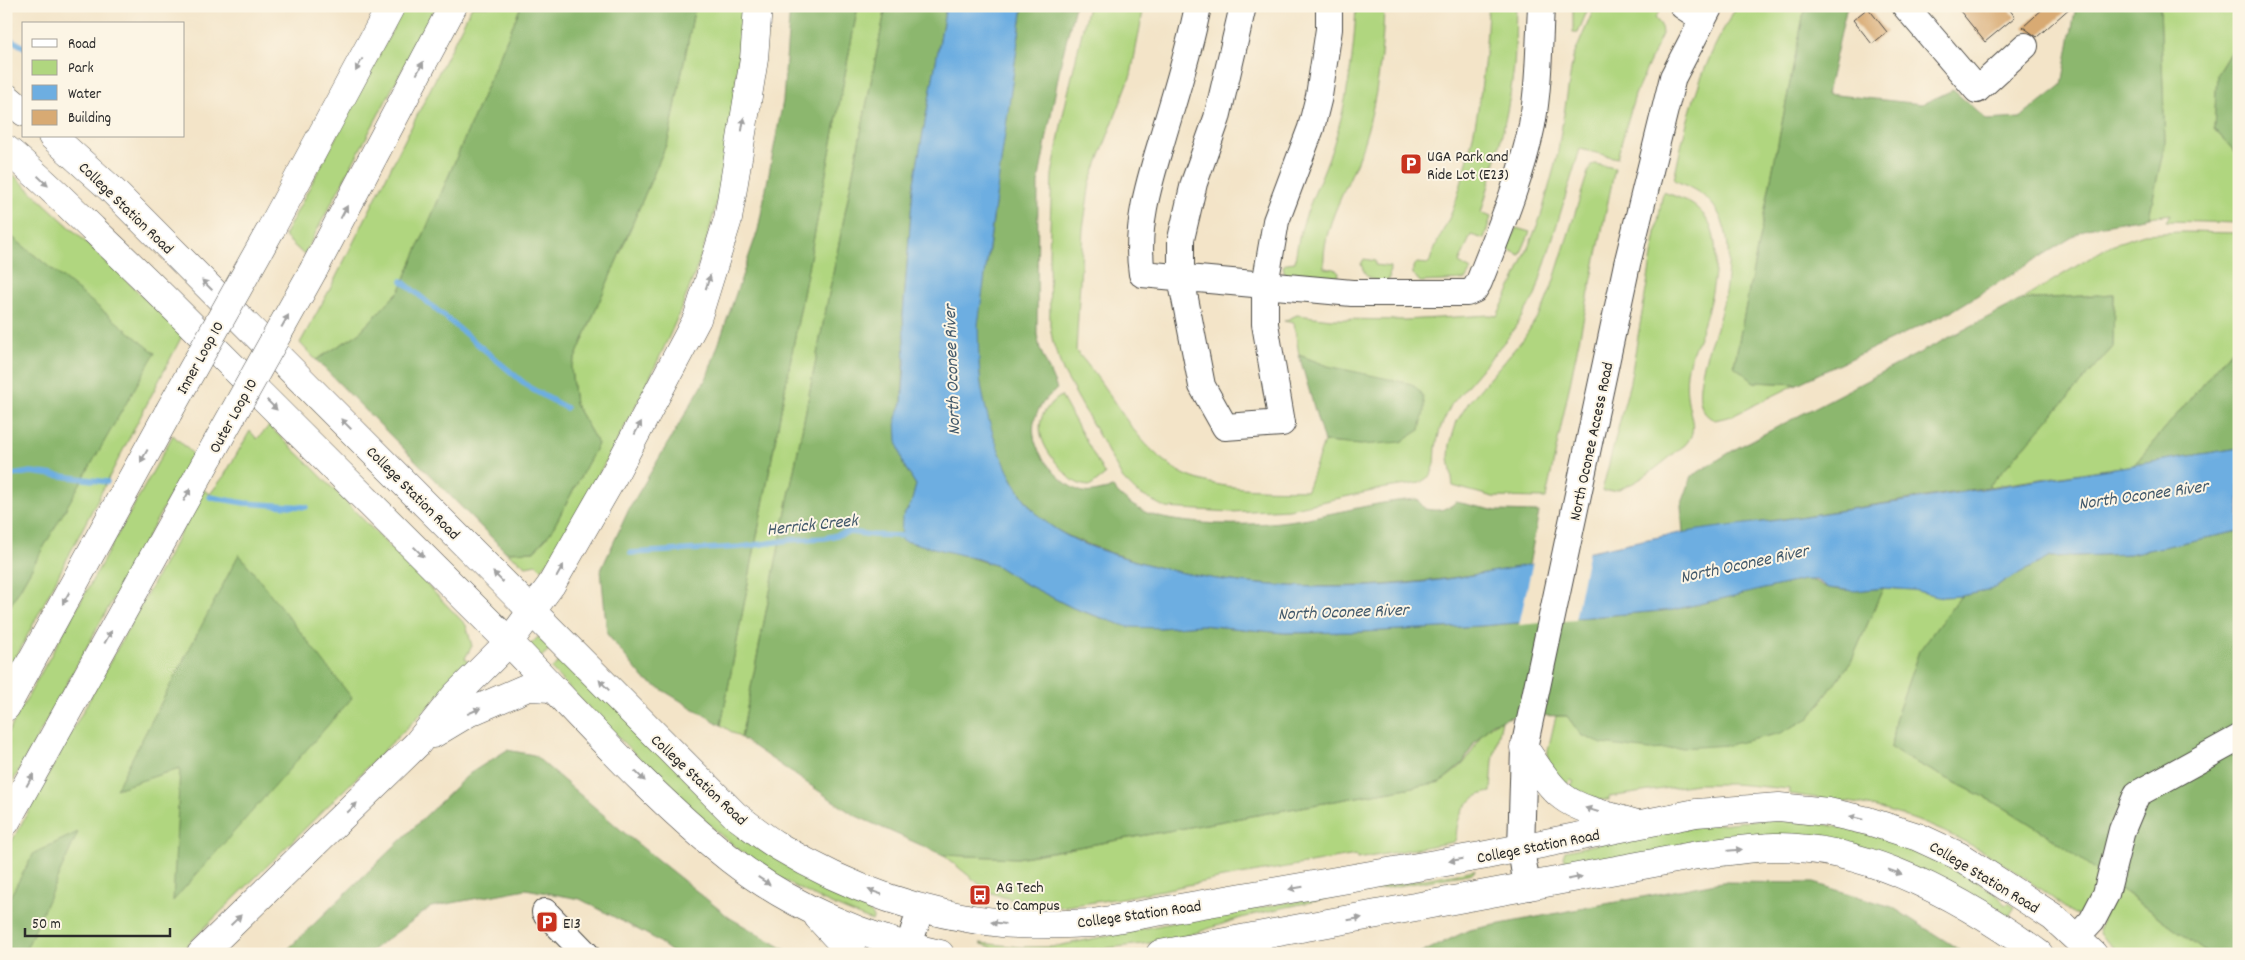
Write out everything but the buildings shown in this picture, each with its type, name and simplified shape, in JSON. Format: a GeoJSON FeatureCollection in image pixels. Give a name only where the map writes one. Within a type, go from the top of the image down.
{"type":"FeatureCollection","features":[{"type":"Feature","properties":{"kind":"main road","name":"Inner Loop 10"},"geometry":{"type":"LineString","coordinates":[[6,707],[271,229],[391,6]]}},
{"type":"Feature","properties":{"kind":"main road","name":"Outer Loop 10"},"geometry":{"type":"LineString","coordinates":[[6,822],[314,269],[453,6]]}},
{"type":"Feature","properties":{"kind":"main road"},"geometry":{"type":"LineString","coordinates":[[201,954],[417,744],[456,696],[509,642],[551,586],[609,484],[697,319],[728,219],[754,59],[758,6]]}},
{"type":"Feature","properties":{"kind":"main road"},"geometry":{"type":"LineString","coordinates":[[6,96],[22,110]]}},
{"type":"Feature","properties":{"kind":"main road","name":"College Station Road"},"geometry":{"type":"LineString","coordinates":[[54,138],[111,189],[735,815],[776,845],[817,869],[856,886],[921,908],[960,918],[1004,924],[1047,925],[1093,922],[1521,849],[1696,813],[1779,807],[1828,812],[1868,821],[1918,837],[1959,856],[2053,917],[2084,946]]}},
{"type":"Feature","properties":{"kind":"main road"},"geometry":{"type":"LineString","coordinates":[[6,149],[32,170],[157,290],[671,807],[731,860],[786,896],[806,906],[907,951],[940,954]]}},
{"type":"Feature","properties":{"kind":"main road"},"geometry":{"type":"LineString","coordinates":[[417,744],[468,713],[528,687],[552,688]]}},
{"type":"Feature","properties":{"kind":"main road"},"geometry":{"type":"LineString","coordinates":[[1524,748],[1552,786],[1563,797],[1575,804],[1638,825]]}},
{"type":"Feature","properties":{"kind":"main road"},"geometry":{"type":"LineString","coordinates":[[1160,954],[1731,850],[1777,847],[1856,859],[1940,890],[2039,954]]}},
{"type":"Feature","properties":{"kind":"main road"},"geometry":{"type":"LineString","coordinates":[[806,906],[852,954]]}},
{"type":"Feature","properties":{"kind":"street"},"geometry":{"type":"LineString","coordinates":[[1198,6],[1191,43],[1146,196],[1138,252],[1142,274],[1352,292],[1467,293],[1474,290],[1479,282],[1508,209],[1532,125],[1539,65],[1541,6]]}},
{"type":"Feature","properties":{"kind":"street"},"geometry":{"type":"LineString","coordinates":[[1243,6],[1217,118],[1194,183],[1181,239],[1182,278],[1202,386],[1225,427],[1282,422],[1266,324],[1265,285],[1276,221],[1311,128],[1319,96],[1329,29],[1329,6]]}},
{"type":"Feature","properties":{"kind":"street"},"geometry":{"type":"LineString","coordinates":[[1905,6],[1977,90],[2025,46]]}},
{"type":"Feature","properties":{"kind":"street","name":"North Oconee Access Road"},"geometry":{"type":"LineString","coordinates":[[1528,887],[1521,849],[1524,748],[1596,418],[1627,264],[1673,76],[1699,10]]}},
{"type":"Feature","properties":{"kind":"street"},"geometry":{"type":"LineString","coordinates":[[2084,946],[2092,921],[2106,894],[2122,830],[2137,794],[2239,738]]}},
{"type":"Feature","properties":{"kind":"street"},"geometry":{"type":"LineString","coordinates":[[907,951],[921,908]]}},
{"type":"Feature","properties":{"kind":"street"},"geometry":{"type":"LineString","coordinates":[[545,912],[586,954]]}},
{"type":"Feature","properties":{"kind":"green space"},"geometry":{"type":"Polygon","coordinates":[[[405,6],[436,6],[304,255],[284,236],[405,6]]]}},
{"type":"Feature","properties":{"kind":"green space"},"geometry":{"type":"Polygon","coordinates":[[[472,6],[521,6],[400,290],[358,334],[316,360],[300,343],[330,289],[472,6]]]}},
{"type":"Feature","properties":{"kind":"green space"},"geometry":{"type":"Polygon","coordinates":[[[521,6],[695,6],[669,138],[571,368],[575,404],[598,444],[551,532],[534,551],[506,552],[316,360],[358,334],[400,290],[521,6]]]}},
{"type":"Feature","properties":{"kind":"green space"},"geometry":{"type":"Polygon","coordinates":[[[695,6],[743,6],[735,94],[727,152],[707,238],[684,301],[658,362],[591,489],[548,562],[541,569],[536,564],[526,566],[506,552],[534,551],[551,532],[598,444],[575,404],[571,368],[669,138],[695,6]]]}},
{"type":"Feature","properties":{"kind":"green space"},"geometry":{"type":"Polygon","coordinates":[[[790,6],[858,6],[721,725],[644,679],[607,634],[601,570],[629,509],[707,377],[758,230],[783,101],[790,6]]]}},
{"type":"Feature","properties":{"kind":"green space"},"geometry":{"type":"Polygon","coordinates":[[[858,6],[886,6],[741,738],[721,725],[858,6]]]}},
{"type":"Feature","properties":{"kind":"green space"},"geometry":{"type":"Polygon","coordinates":[[[886,6],[946,6],[913,188],[903,315],[905,343],[902,403],[896,418],[903,464],[916,485],[911,504],[902,518],[956,553],[997,566],[1022,582],[1073,608],[1101,618],[1160,628],[1201,625],[1284,633],[1361,632],[1481,626],[1673,610],[1803,580],[1842,590],[1883,588],[1851,662],[1809,718],[1781,733],[1728,745],[1650,750],[1602,744],[1581,735],[1567,716],[1517,715],[1492,723],[1474,743],[1463,763],[1441,782],[1017,858],[943,855],[854,815],[741,738],[886,6]]]}},
{"type":"Feature","properties":{"kind":"green space"},"geometry":{"type":"Polygon","coordinates":[[[1023,6],[1075,6],[1061,62],[1038,183],[1037,334],[1040,349],[1057,389],[1039,408],[1033,429],[1039,450],[1054,472],[1067,484],[1079,491],[1090,492],[1113,488],[1133,505],[1153,515],[1202,523],[1247,524],[1278,522],[1308,518],[1381,503],[1417,499],[1425,509],[1430,510],[1445,509],[1456,502],[1497,511],[1539,512],[1529,565],[1424,581],[1371,585],[1318,587],[1264,584],[1211,578],[1160,567],[1082,542],[1055,529],[1029,505],[1009,474],[988,421],[981,387],[978,347],[980,304],[1023,6]]]}},
{"type":"Feature","properties":{"kind":"green space"},"geometry":{"type":"Polygon","coordinates":[[[1088,6],[1144,6],[1131,75],[1090,182],[1083,229],[1076,351],[1098,378],[1136,433],[1158,456],[1175,469],[1193,478],[1221,485],[1307,490],[1324,442],[1361,445],[1328,366],[1299,355],[1294,323],[1284,321],[1297,315],[1331,319],[1405,320],[1497,316],[1516,277],[1541,216],[1557,157],[1573,58],[1595,6],[1662,7],[1655,18],[1661,25],[1662,34],[1635,95],[1617,158],[1580,149],[1535,296],[1510,335],[1451,405],[1440,429],[1435,464],[1431,475],[1420,483],[1386,488],[1289,509],[1231,512],[1166,508],[1136,492],[1123,479],[1063,371],[1053,343],[1050,326],[1049,253],[1052,175],[1063,115],[1088,6]]]}},
{"type":"Feature","properties":{"kind":"green space"},"geometry":{"type":"Polygon","coordinates":[[[1356,6],[1384,6],[1382,41],[1376,94],[1368,128],[1332,221],[1324,252],[1324,268],[1335,269],[1339,273],[1337,280],[1285,275],[1283,266],[1287,263],[1295,262],[1305,217],[1328,160],[1343,111],[1354,42],[1356,6]]]}},
{"type":"Feature","properties":{"kind":"green space"},"geometry":{"type":"Polygon","coordinates":[[[1488,6],[1516,6],[1515,58],[1510,93],[1500,144],[1481,213],[1491,217],[1484,239],[1471,235],[1459,263],[1471,270],[1465,280],[1420,282],[1413,274],[1413,267],[1417,263],[1429,264],[1456,201],[1469,153],[1479,105],[1485,56],[1488,6]]]}},
{"type":"Feature","properties":{"kind":"green space"},"geometry":{"type":"Polygon","coordinates":[[[1573,6],[1589,6],[1578,33],[1573,33],[1573,6]]]}},
{"type":"Feature","properties":{"kind":"green space"},"geometry":{"type":"Polygon","coordinates":[[[1737,6],[1807,6],[1803,17],[1734,366],[1754,382],[1797,384],[1732,416],[1715,420],[1705,414],[1701,403],[1700,390],[1701,375],[1725,294],[1728,258],[1727,239],[1722,220],[1712,204],[1699,193],[1674,180],[1684,134],[1697,90],[1724,27],[1737,6]]]}},
{"type":"Feature","properties":{"kind":"green space"},"geometry":{"type":"Polygon","coordinates":[[[1807,6],[1847,6],[1827,94],[1922,104],[1953,90],[1987,120],[2020,118],[2062,85],[2076,6],[2160,6],[2165,142],[2149,217],[2087,228],[1952,311],[1797,384],[1754,382],[1734,366],[1803,17],[1807,6]]]}},
{"type":"Feature","properties":{"kind":"green space"},"geometry":{"type":"Polygon","coordinates":[[[2160,6],[2239,6],[2239,38],[2217,74],[2214,129],[2239,156],[2239,223],[2166,221],[2171,214],[2149,217],[2165,142],[2160,6]]]}},
{"type":"Feature","properties":{"kind":"green space"},"geometry":{"type":"Polygon","coordinates":[[[2239,38],[2239,156],[2214,129],[2217,74],[2239,38]]]}},
{"type":"Feature","properties":{"kind":"green space"},"geometry":{"type":"Polygon","coordinates":[[[1592,165],[1615,168],[1546,498],[1493,497],[1453,486],[1449,457],[1450,444],[1457,421],[1469,402],[1524,338],[1544,306],[1588,172],[1592,165]]]}},
{"type":"Feature","properties":{"kind":"green space"},"geometry":{"type":"Polygon","coordinates":[[[6,168],[115,269],[182,336],[6,677],[6,613],[154,353],[6,232],[6,168]]]}},
{"type":"Feature","properties":{"kind":"green space"},"geometry":{"type":"Polygon","coordinates":[[[1663,192],[1685,200],[1697,208],[1707,220],[1713,234],[1716,250],[1710,302],[1687,372],[1687,394],[1692,419],[1691,435],[1685,445],[1657,468],[1635,482],[1613,490],[1602,491],[1630,382],[1663,192]]]}},
{"type":"Feature","properties":{"kind":"green space"},"geometry":{"type":"Polygon","coordinates":[[[1516,228],[1530,232],[1520,255],[1509,250],[1508,246],[1516,228]]]}},
{"type":"Feature","properties":{"kind":"green space"},"geometry":{"type":"Polygon","coordinates":[[[6,232],[155,353],[6,613],[6,232]]]}},
{"type":"Feature","properties":{"kind":"green space"},"geometry":{"type":"Polygon","coordinates":[[[2181,232],[2239,233],[2239,341],[2134,465],[1988,487],[2113,347],[2114,294],[2021,300],[2111,245],[2144,234],[2181,232]]]}},
{"type":"Feature","properties":{"kind":"green space"},"geometry":{"type":"Polygon","coordinates":[[[1364,259],[1375,261],[1375,265],[1390,267],[1389,280],[1379,281],[1368,277],[1361,264],[1364,259]]]}},
{"type":"Feature","properties":{"kind":"green space"},"geometry":{"type":"Polygon","coordinates":[[[2114,294],[2113,347],[1988,487],[1683,533],[1681,506],[1692,476],[1737,448],[2021,300],[2114,294]]]}},
{"type":"Feature","properties":{"kind":"green space"},"geometry":{"type":"Polygon","coordinates":[[[2239,341],[2239,448],[2134,465],[2239,341]]]}},
{"type":"Feature","properties":{"kind":"green space"},"geometry":{"type":"Polygon","coordinates":[[[1299,355],[1328,366],[1412,384],[1418,389],[1424,405],[1420,430],[1401,442],[1361,445],[1324,442],[1299,355]]]}},
{"type":"Feature","properties":{"kind":"green space"},"geometry":{"type":"Polygon","coordinates":[[[1061,396],[1105,475],[1091,486],[1081,485],[1070,478],[1052,458],[1042,439],[1040,430],[1044,412],[1061,396]]]}},
{"type":"Feature","properties":{"kind":"green space"},"geometry":{"type":"Polygon","coordinates":[[[269,426],[309,464],[466,625],[472,646],[465,658],[469,663],[432,703],[178,954],[6,954],[6,852],[204,490],[210,494],[224,476],[250,431],[257,439],[269,426]]]}},
{"type":"Feature","properties":{"kind":"green space"},"geometry":{"type":"Polygon","coordinates":[[[173,435],[193,454],[6,794],[6,736],[173,435]]]}},
{"type":"Feature","properties":{"kind":"green space"},"geometry":{"type":"Polygon","coordinates":[[[2239,531],[2239,954],[2208,954],[2051,837],[2003,807],[1891,748],[1895,720],[1919,651],[1961,596],[1987,591],[2050,557],[2129,554],[2239,531]]]}},
{"type":"Feature","properties":{"kind":"green space"},"geometry":{"type":"Polygon","coordinates":[[[239,554],[352,698],[173,901],[180,768],[116,789],[239,554]]]}},
{"type":"Feature","properties":{"kind":"green space"},"geometry":{"type":"Polygon","coordinates":[[[1883,588],[1913,590],[1942,597],[1961,596],[1919,651],[1895,720],[1891,748],[2003,807],[2051,837],[2105,877],[2083,914],[2074,915],[2023,877],[1971,845],[1916,820],[1887,811],[1855,803],[1790,794],[1789,789],[1735,784],[1696,784],[1609,797],[1609,800],[1592,800],[1571,793],[1571,785],[1574,782],[1571,780],[1568,783],[1560,782],[1548,760],[1548,750],[1556,716],[1567,716],[1581,735],[1809,718],[1851,662],[1883,588]]]}},
{"type":"Feature","properties":{"kind":"green space"},"geometry":{"type":"Polygon","coordinates":[[[538,637],[551,648],[540,658],[529,646],[538,637]]]}},
{"type":"Feature","properties":{"kind":"green space"},"geometry":{"type":"Polygon","coordinates":[[[562,659],[854,899],[873,915],[873,920],[835,906],[787,882],[747,856],[720,834],[640,759],[551,669],[562,659]]]}},
{"type":"Feature","properties":{"kind":"green space"},"geometry":{"type":"Polygon","coordinates":[[[1502,720],[1493,761],[1491,792],[1472,799],[1464,809],[1454,842],[1357,859],[1356,855],[1122,898],[1060,907],[1024,904],[989,892],[943,855],[1018,858],[1441,782],[1463,764],[1483,733],[1502,720]]]}},
{"type":"Feature","properties":{"kind":"green space"},"geometry":{"type":"Polygon","coordinates":[[[507,750],[534,755],[628,836],[730,918],[793,954],[675,954],[652,937],[580,899],[526,889],[431,907],[367,954],[283,954],[469,774],[507,750]]]}},
{"type":"Feature","properties":{"kind":"green space"},"geometry":{"type":"Polygon","coordinates":[[[1764,819],[1829,825],[1888,839],[1947,863],[1998,895],[2006,905],[2008,903],[2015,907],[2007,919],[1999,914],[2002,910],[1999,908],[1988,907],[1889,857],[1569,865],[1566,864],[1563,857],[1565,851],[1661,831],[1764,819]]]}},
{"type":"Feature","properties":{"kind":"green space"},"geometry":{"type":"Polygon","coordinates":[[[78,832],[24,954],[6,954],[6,904],[34,853],[78,832]]]}},
{"type":"Feature","properties":{"kind":"green space"},"geometry":{"type":"Polygon","coordinates":[[[1475,870],[1473,873],[1287,907],[1240,918],[1177,938],[1135,945],[1076,950],[1018,951],[995,948],[980,943],[1021,947],[1052,947],[1176,922],[1475,870]]]}},
{"type":"Feature","properties":{"kind":"green space"},"geometry":{"type":"Polygon","coordinates":[[[1721,882],[1814,883],[1892,907],[1966,954],[1419,954],[1469,930],[1721,882]]]}},
{"type":"Feature","properties":{"kind":"green space"},"geometry":{"type":"Polygon","coordinates":[[[2115,885],[2208,954],[2120,954],[2100,935],[2098,930],[2115,885]]]}},
{"type":"Feature","properties":{"kind":"water","name":"North Oconee River"},"geometry":{"type":"Polygon","coordinates":[[[946,6],[1023,6],[978,325],[979,366],[985,406],[996,441],[1011,476],[1030,506],[1041,518],[1075,540],[1139,562],[1178,572],[1218,579],[1302,587],[1344,587],[1427,582],[1492,572],[1681,533],[1854,509],[2239,448],[2239,531],[2129,554],[2050,557],[1987,591],[1961,596],[1942,597],[1913,590],[1883,588],[1856,591],[1828,588],[1816,580],[1803,580],[1673,610],[1481,626],[1361,632],[1284,633],[1201,625],[1160,628],[1128,627],[1073,608],[1022,582],[997,566],[978,559],[901,540],[902,518],[911,504],[916,485],[903,464],[897,441],[896,418],[902,403],[905,363],[903,315],[913,188],[946,6]]]}},
{"type":"Feature","properties":{"kind":"pier"},"geometry":{"type":"Polygon","coordinates":[[[1589,549],[1575,620],[1519,625],[1533,561],[1589,549]]]}},
{"type":"Feature","properties":{"kind":"waterway"},"geometry":{"type":"LineString","coordinates":[[6,37],[22,46]]}},
{"type":"Feature","properties":{"kind":"waterway"},"geometry":{"type":"LineString","coordinates":[[402,281],[530,388],[566,408]]}},
{"type":"Feature","properties":{"kind":"waterway","name":"Herrick Creek"},"geometry":{"type":"LineString","coordinates":[[6,476],[31,472],[107,482]]}},
{"type":"Feature","properties":{"kind":"waterway","name":"Herrick Creek"},"geometry":{"type":"LineString","coordinates":[[210,497],[244,503],[306,507]]}},
{"type":"Feature","properties":{"kind":"waterway","name":"Herrick Creek"},"geometry":{"type":"LineString","coordinates":[[631,553],[741,547],[790,540],[825,538],[849,532],[907,536]]}},
{"type":"Feature","properties":{"kind":"place","name":"UGA Park and Ride Lot (E23)"},"geometry":{"type":"Point","coordinates":[1411,164]}},
{"type":"Feature","properties":{"kind":"place","name":"AG Tech to Campus"},"geometry":{"type":"Point","coordinates":[980,895]}},
{"type":"Feature","properties":{"kind":"place","name":"E13"},"geometry":{"type":"Point","coordinates":[547,922]}}]}
